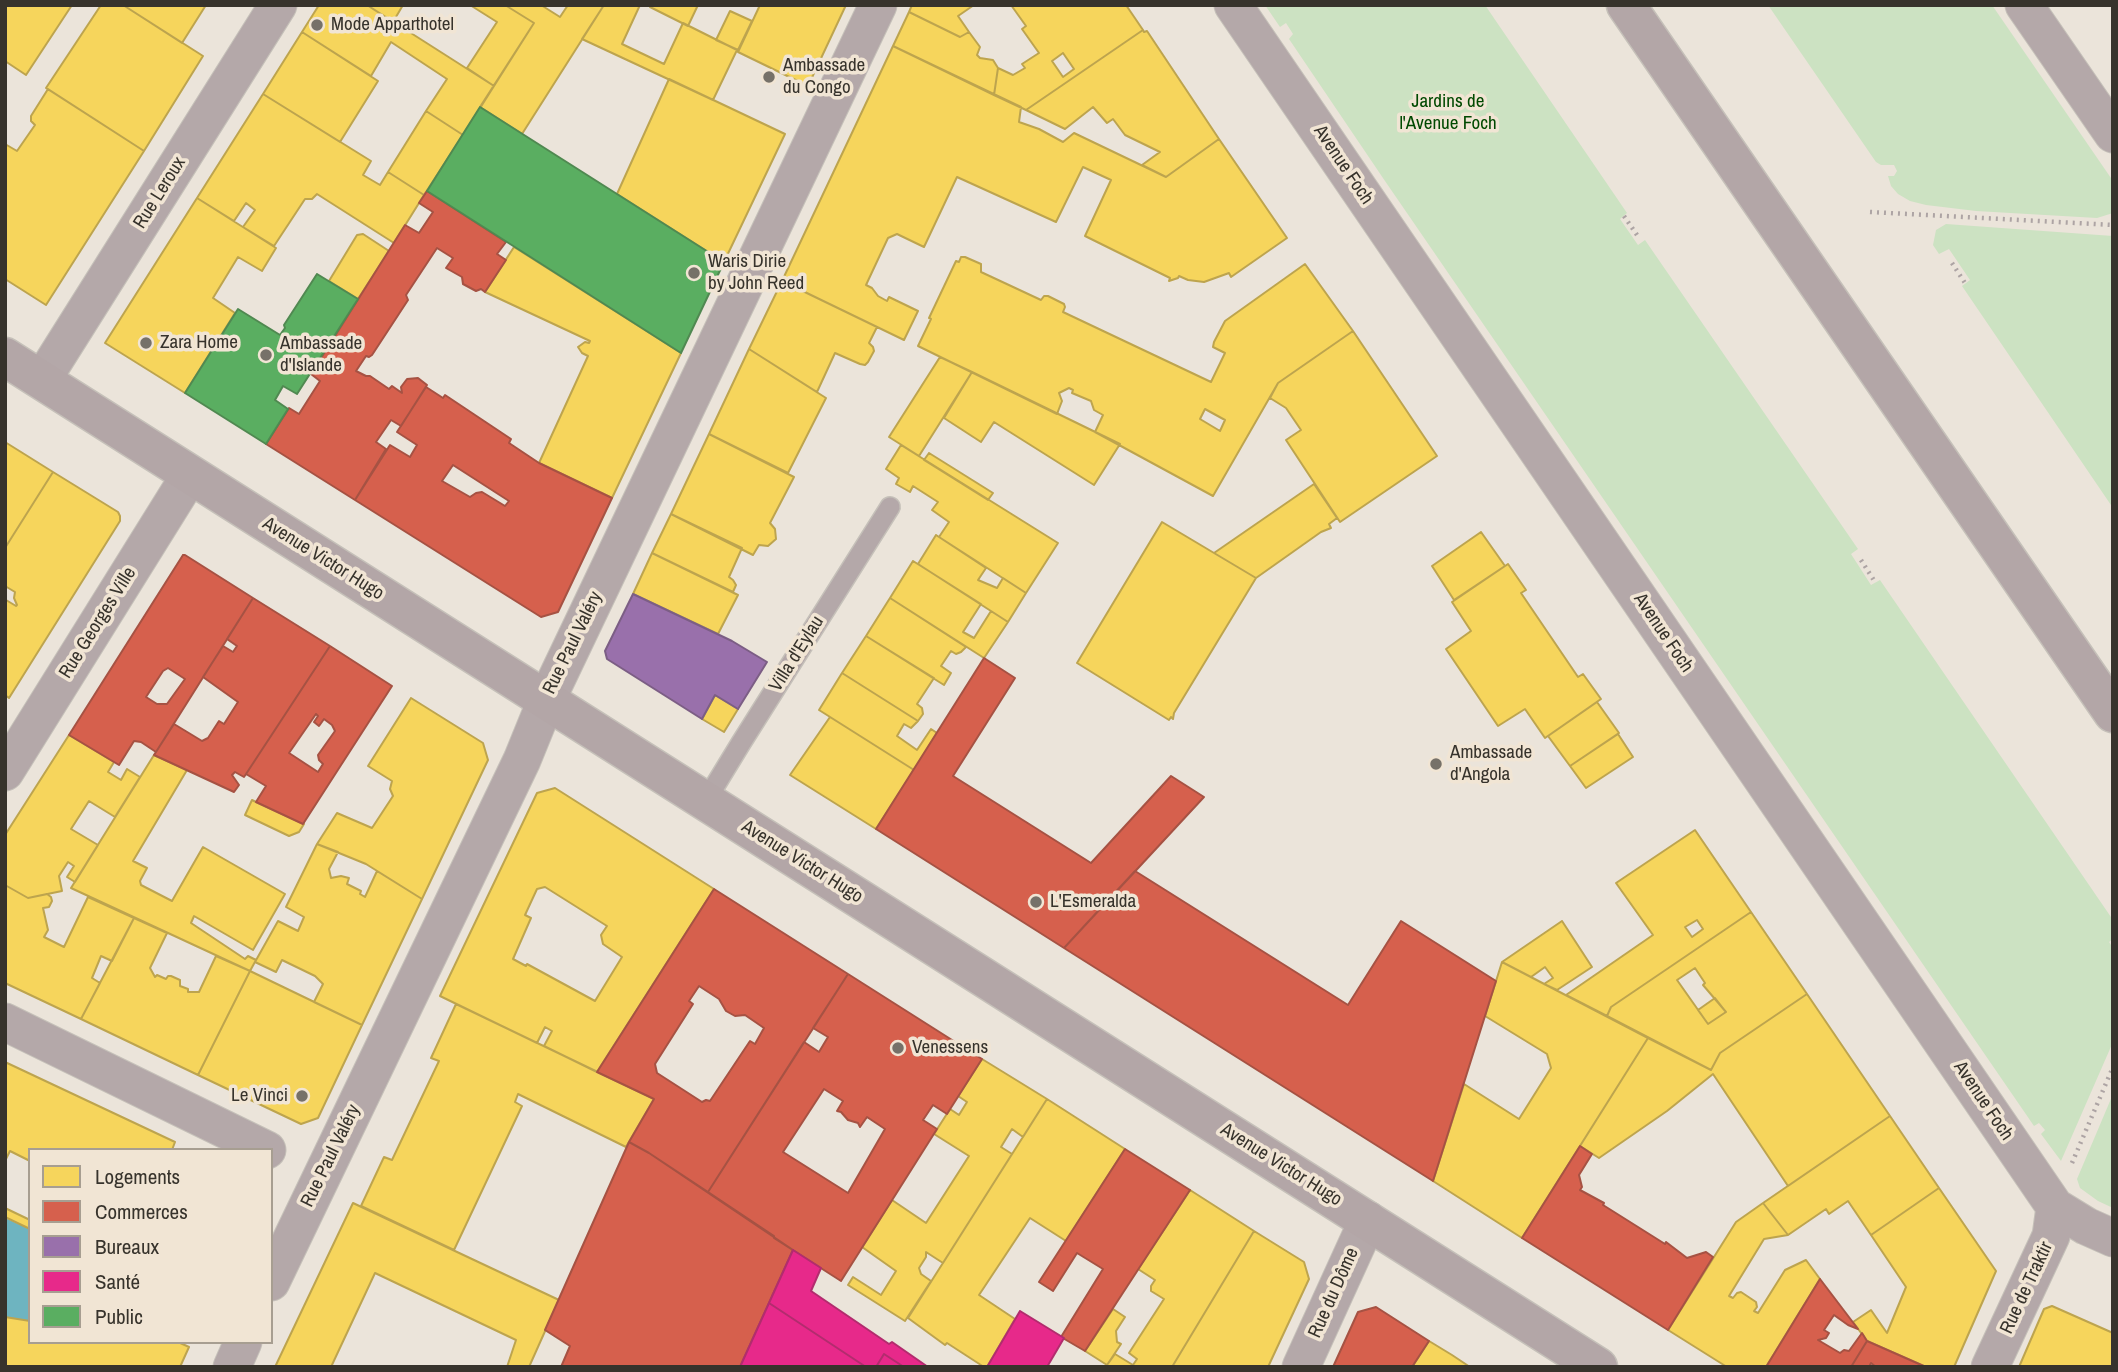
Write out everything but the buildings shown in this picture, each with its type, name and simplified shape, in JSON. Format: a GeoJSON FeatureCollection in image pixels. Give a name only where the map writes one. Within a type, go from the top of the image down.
{"type":"FeatureCollection","features":[{"type":"Feature","properties":{"kind":"main road"},"geometry":{"type":"LineString","coordinates":[[1626,5],[2113,713]]}},
{"type":"Feature","properties":{"kind":"main road","name":"Avenue Victor Hugo"},"geometry":{"type":"LineString","coordinates":[[5,357],[1598,1367]]}},
{"type":"Feature","properties":{"kind":"street","name":"Rue Leroux"},"geometry":{"type":"LineString","coordinates":[[42,380],[278,5]]}},
{"type":"Feature","properties":{"kind":"street","name":"Rue Paul Valéry"},"geometry":{"type":"LineString","coordinates":[[273,1278],[522,760],[546,701],[878,5]]}},
{"type":"Feature","properties":{"kind":"street","name":"Avenue Foch"},"geometry":{"type":"LineString","coordinates":[[1233,5],[2055,1207],[2086,1226],[2113,1238]]}},
{"type":"Feature","properties":{"kind":"street"},"geometry":{"type":"LineString","coordinates":[[2024,5],[2113,134]]}},
{"type":"Feature","properties":{"kind":"street","name":"Rue Georges Ville"},"geometry":{"type":"LineString","coordinates":[[5,772],[190,475]]}},
{"type":"Feature","properties":{"kind":"street"},"geometry":{"type":"LineString","coordinates":[[5,1022],[263,1148]]}},
{"type":"Feature","properties":{"kind":"street"},"geometry":{"type":"LineString","coordinates":[[273,1153],[321,1176]]}},
{"type":"Feature","properties":{"kind":"street","name":"Rue de Traktir"},"geometry":{"type":"LineString","coordinates":[[1990,1367],[2051,1236],[2055,1207]]}},
{"type":"Feature","properties":{"kind":"street","name":"Rue du Dôme"},"geometry":{"type":"LineString","coordinates":[[1301,1367],[1368,1220]]}},
{"type":"Feature","properties":{"kind":"street"},"geometry":{"type":"LineString","coordinates":[[232,1367],[242,1344]]}},
{"type":"Feature","properties":{"kind":"lane","name":"Villa d'Eylau"},"geometry":{"type":"LineString","coordinates":[[705,802],[890,508]]}},
{"type":"Feature","properties":{"kind":"path"},"geometry":{"type":"LineString","coordinates":[[1870,212],[2113,225]]}},
{"type":"Feature","properties":{"kind":"path"},"geometry":{"type":"LineString","coordinates":[[1624,216],[1637,235]]}},
{"type":"Feature","properties":{"kind":"path"},"geometry":{"type":"LineString","coordinates":[[1952,263],[1965,283]]}},
{"type":"Feature","properties":{"kind":"path"},"geometry":{"type":"LineString","coordinates":[[1861,560],[1875,582]]}},
{"type":"Feature","properties":{"kind":"path"},"geometry":{"type":"LineString","coordinates":[[2069,1171],[2113,1067]]}},
{"type":"Feature","properties":{"kind":"green space","name":"Jardins de l'Avenue Foch"},"geometry":{"type":"Polygon","coordinates":[[[1265,5],[1485,5],[1627,213],[1620,219],[1638,245],[1645,240],[1858,549],[1851,554],[1871,585],[1880,580],[2113,920],[2113,939],[2109,942],[2113,948],[2113,1042],[2061,1161],[2041,1134],[2045,1130],[2039,1123],[2034,1126],[1385,181],[1289,39],[1293,34],[1286,23],[1280,27],[1265,5]]]}},
{"type":"Feature","properties":{"kind":"green space"},"geometry":{"type":"Polygon","coordinates":[[[1768,5],[1992,5],[2113,181],[2113,213],[2097,218],[1976,211],[1926,205],[1910,201],[1898,194],[1891,186],[1888,176],[1894,176],[1897,171],[1894,165],[1881,165],[1876,162],[1768,5]]]}},
{"type":"Feature","properties":{"kind":"green space"},"geometry":{"type":"Polygon","coordinates":[[[1946,224],[2113,236],[2113,508],[1962,286],[1970,280],[1949,249],[1939,254],[1933,245],[1936,230],[1946,224]]]}},
{"type":"Feature","properties":{"kind":"green space"},"geometry":{"type":"Polygon","coordinates":[[[2113,1094],[2113,1208],[2080,1188],[2077,1179],[2113,1094]]]}},
{"type":"Feature","properties":{"kind":"water"},"geometry":{"type":"Polygon","coordinates":[[[5,1218],[28,1228],[28,1321],[5,1317],[5,1218]]]}},
{"type":"Feature","properties":{"kind":"place","name":"Mode Apparthotel"},"geometry":{"type":"Point","coordinates":[317,25]}},
{"type":"Feature","properties":{"kind":"place","name":"Ambassade du Congo"},"geometry":{"type":"Point","coordinates":[769,77]}},
{"type":"Feature","properties":{"kind":"place","name":"Waris Dirie by John Reed"},"geometry":{"type":"Point","coordinates":[694,273]}},
{"type":"Feature","properties":{"kind":"place","name":"Zara Home"},"geometry":{"type":"Point","coordinates":[146,343]}},
{"type":"Feature","properties":{"kind":"place","name":"Ambassade d'Islande"},"geometry":{"type":"Point","coordinates":[266,355]}},
{"type":"Feature","properties":{"kind":"place","name":"Ambassade d'Angola"},"geometry":{"type":"Point","coordinates":[1436,764]}},
{"type":"Feature","properties":{"kind":"place","name":"L'Esmeralda"},"geometry":{"type":"Point","coordinates":[1036,902]}},
{"type":"Feature","properties":{"kind":"place","name":"Venessens"},"geometry":{"type":"Point","coordinates":[898,1048]}},
{"type":"Feature","properties":{"kind":"place","name":"Le Vinci"},"geometry":{"type":"Point","coordinates":[302,1096]}}]}
